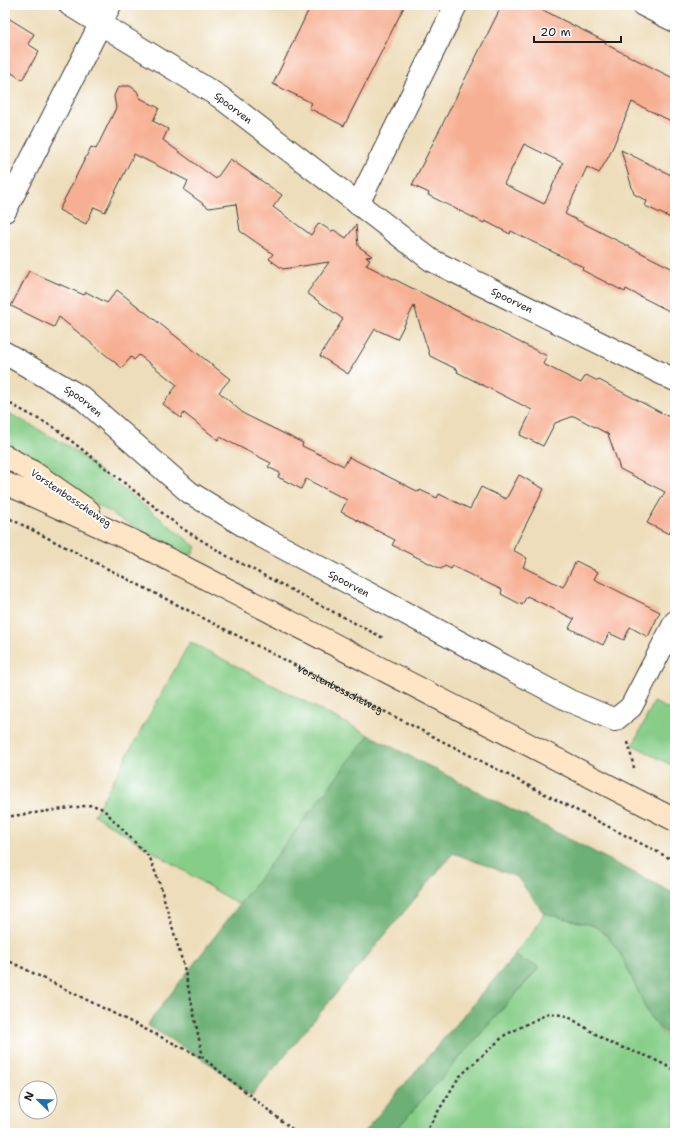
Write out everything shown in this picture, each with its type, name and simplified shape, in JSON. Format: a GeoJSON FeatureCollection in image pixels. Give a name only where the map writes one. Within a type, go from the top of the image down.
{"type":"FeatureCollection","features":[{"type":"Feature","properties":{"kind":"street","name":"Spoorven"},"geometry":{"type":"LineString","coordinates":[[70,5],[105,14],[220,97],[431,260],[675,380]]}},
{"type":"Feature","properties":{"kind":"street"},"geometry":{"type":"LineString","coordinates":[[358,204],[456,5]]}},
{"type":"Feature","properties":{"kind":"street"},"geometry":{"type":"LineString","coordinates":[[643,5],[675,21]]}},
{"type":"Feature","properties":{"kind":"street"},"geometry":{"type":"LineString","coordinates":[[5,211],[105,14]]}},
{"type":"Feature","properties":{"kind":"street","name":"Spoorven"},"geometry":{"type":"LineString","coordinates":[[5,353],[81,397],[189,492],[258,535],[570,701],[615,720],[631,707],[675,622]]}},
{"type":"Feature","properties":{"kind":"street","name":"Vorstenbosscheweg"},"geometry":{"type":"LineString","coordinates":[[5,456],[32,472],[135,542]]}},
{"type":"Feature","properties":{"kind":"street","name":"Vorstenbosscheweg"},"geometry":{"type":"LineString","coordinates":[[5,483],[135,542],[675,820]]}},
{"type":"Feature","properties":{"kind":"path","name":"Vorstenbosscheweg"},"geometry":{"type":"LineString","coordinates":[[5,516],[675,861]]}},
{"type":"Feature","properties":{"kind":"path"},"geometry":{"type":"LineString","coordinates":[[5,817],[92,805],[103,809],[150,858],[160,885],[184,967],[202,1058]]}},
{"type":"Feature","properties":{"kind":"path"},"geometry":{"type":"LineString","coordinates":[[5,959],[202,1058],[297,1133]]}},
{"type":"Feature","properties":{"kind":"path"},"geometry":{"type":"LineString","coordinates":[[425,1133],[459,1077],[505,1035],[549,1013],[567,1016],[610,1043],[649,1057],[675,1070]]}},
{"type":"Feature","properties":{"kind":"green space"},"geometry":{"type":"Polygon","coordinates":[[[5,411],[70,447],[196,547],[191,556],[122,520],[5,447],[5,411]]]}},
{"type":"Feature","properties":{"kind":"green space"},"geometry":{"type":"Polygon","coordinates":[[[190,642],[369,735],[239,905],[94,815],[190,642]]]}},
{"type":"Feature","properties":{"kind":"green space"},"geometry":{"type":"Polygon","coordinates":[[[654,702],[675,712],[675,767],[633,745],[654,702]]]}},
{"type":"Feature","properties":{"kind":"green space"},"geometry":{"type":"Polygon","coordinates":[[[369,735],[675,894],[675,1043],[650,1017],[620,953],[606,935],[595,926],[544,913],[517,877],[453,853],[251,1096],[215,1067],[147,1025],[369,735]]]}},
{"type":"Feature","properties":{"kind":"green space"},"geometry":{"type":"Polygon","coordinates":[[[544,913],[583,921],[594,926],[607,936],[618,949],[651,1017],[662,1032],[675,1043],[675,1133],[393,1133],[539,968],[514,956],[511,958],[534,931],[544,913]]]}},
{"type":"Feature","properties":{"kind":"green space"},"geometry":{"type":"Polygon","coordinates":[[[514,956],[539,967],[393,1133],[363,1133],[514,956]]]}},
{"type":"Feature","properties":{"kind":"building"},"geometry":{"type":"Polygon","coordinates":[[[311,5],[405,5],[344,126],[309,108],[312,103],[273,84],[311,5]]]}},
{"type":"Feature","properties":{"kind":"building"},"geometry":{"type":"Polygon","coordinates":[[[502,5],[533,5],[606,42],[605,44],[675,79],[675,123],[632,102],[609,156],[599,173],[587,167],[565,214],[675,270],[675,314],[626,289],[625,292],[582,270],[583,267],[511,231],[510,234],[485,221],[484,223],[428,195],[429,193],[412,185],[502,5]],[[524,144],[504,184],[544,204],[563,163],[524,144]]]}},
{"type":"Feature","properties":{"kind":"building"},"geometry":{"type":"Polygon","coordinates":[[[5,16],[34,34],[28,44],[39,51],[22,80],[12,73],[5,85],[5,16]]]}},
{"type":"Feature","properties":{"kind":"building"},"geometry":{"type":"Polygon","coordinates":[[[122,86],[130,86],[137,91],[140,98],[159,108],[153,121],[168,129],[163,140],[216,179],[230,159],[282,195],[273,207],[311,235],[319,223],[346,238],[356,225],[358,246],[372,256],[366,257],[370,259],[366,265],[547,356],[543,364],[581,383],[586,375],[598,381],[599,380],[675,420],[675,522],[669,534],[647,523],[665,492],[620,469],[608,434],[574,416],[555,423],[543,446],[520,435],[532,410],[457,372],[458,370],[430,356],[414,306],[397,339],[375,329],[348,374],[320,356],[343,319],[307,293],[329,262],[283,269],[269,259],[273,254],[240,231],[236,204],[209,208],[184,190],[188,181],[134,154],[105,212],[94,207],[86,224],[59,210],[91,147],[96,149],[116,108],[114,96],[117,89],[122,86]]]}},
{"type":"Feature","properties":{"kind":"building"},"geometry":{"type":"Polygon","coordinates":[[[621,150],[675,177],[675,220],[645,206],[647,201],[634,194],[621,150]]]}},
{"type":"Feature","properties":{"kind":"building"},"geometry":{"type":"Polygon","coordinates":[[[29,271],[84,295],[86,292],[107,303],[117,290],[230,379],[219,392],[244,414],[303,443],[302,446],[344,466],[349,457],[419,492],[420,490],[437,498],[439,494],[470,509],[481,487],[506,499],[519,475],[544,489],[513,550],[527,558],[523,567],[563,587],[576,561],[598,572],[594,579],[660,612],[648,637],[630,627],[624,640],[609,633],[603,645],[569,628],[574,619],[527,596],[522,605],[501,594],[502,590],[452,566],[451,569],[445,566],[441,569],[392,545],[395,540],[341,512],[347,500],[306,479],[301,489],[278,477],[280,473],[268,467],[271,463],[220,437],[218,440],[184,413],[181,418],[163,404],[177,385],[139,355],[134,360],[131,357],[122,368],[59,317],[54,327],[11,306],[29,271]]]}}]}
